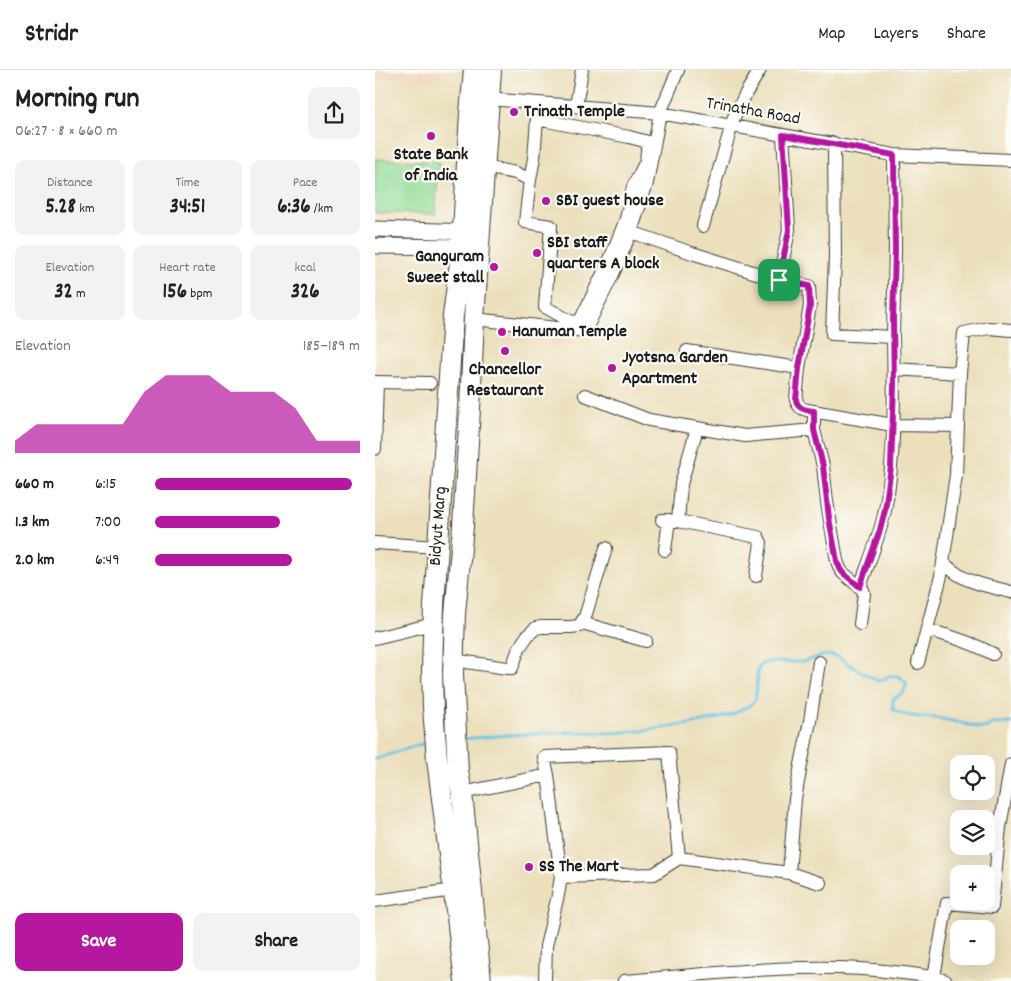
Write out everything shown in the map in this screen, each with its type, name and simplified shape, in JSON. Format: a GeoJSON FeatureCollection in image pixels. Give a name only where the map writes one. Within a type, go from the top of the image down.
{"type":"FeatureCollection","features":[{"type":"Feature","properties":{"kind":"main road","name":"Bidyut Marg"},"geometry":{"type":"LineString","coordinates":[[474,70],[470,114],[474,319],[469,438],[455,614],[453,674],[459,771],[481,981]]}},
{"type":"Feature","properties":{"kind":"main road","name":"Bidyut Marg"},"geometry":{"type":"LineString","coordinates":[[465,981],[437,759],[432,670],[433,624],[453,316],[471,240],[484,167],[491,70]]}},
{"type":"Feature","properties":{"kind":"street"},"geometry":{"type":"LineString","coordinates":[[576,106],[582,70]]}},
{"type":"Feature","properties":{"kind":"street"},"geometry":{"type":"LineString","coordinates":[[474,319],[585,331],[631,232],[647,183],[660,113],[678,70]]}},
{"type":"Feature","properties":{"kind":"street"},"geometry":{"type":"LineString","coordinates":[[703,226],[734,117],[760,70]]}},
{"type":"Feature","properties":{"kind":"street","name":"Trinatha Road"},"geometry":{"type":"LineString","coordinates":[[488,99],[660,113],[894,155],[1011,160]]}},
{"type":"Feature","properties":{"kind":"street"},"geometry":{"type":"LineString","coordinates":[[537,119],[648,142],[646,161],[633,187],[626,219],[611,257],[580,321],[572,322],[545,307],[551,226],[525,222],[530,180],[537,119]]}},
{"type":"Feature","properties":{"kind":"street"},"geometry":{"type":"LineString","coordinates":[[779,280],[789,230],[783,135]]}},
{"type":"Feature","properties":{"kind":"street"},"geometry":{"type":"LineString","coordinates":[[834,144],[835,257],[832,334],[893,337]]}},
{"type":"Feature","properties":{"kind":"street"},"geometry":{"type":"LineString","coordinates":[[860,587],[880,530],[885,510],[889,478],[893,425],[894,368],[894,155]]}},
{"type":"Feature","properties":{"kind":"street"},"geometry":{"type":"LineString","coordinates":[[484,167],[517,173],[530,180]]}},
{"type":"Feature","properties":{"kind":"street"},"geometry":{"type":"LineString","coordinates":[[375,229],[471,240]]}},
{"type":"Feature","properties":{"kind":"street"},"geometry":{"type":"LineString","coordinates":[[631,232],[779,280],[809,286],[810,306],[799,368],[796,400],[797,405],[802,409],[893,425],[958,426]]}},
{"type":"Feature","properties":{"kind":"street"},"geometry":{"type":"LineString","coordinates":[[375,246],[471,240]]}},
{"type":"Feature","properties":{"kind":"street"},"geometry":{"type":"LineString","coordinates":[[918,664],[939,589],[956,475],[960,373],[964,333],[989,328],[1011,330]]}},
{"type":"Feature","properties":{"kind":"street"},"geometry":{"type":"LineString","coordinates":[[687,351],[799,368]]}},
{"type":"Feature","properties":{"kind":"street"},"geometry":{"type":"LineString","coordinates":[[894,368],[960,373]]}},
{"type":"Feature","properties":{"kind":"street"},"geometry":{"type":"LineString","coordinates":[[375,449],[376,382],[431,383]]}},
{"type":"Feature","properties":{"kind":"street"},"geometry":{"type":"LineString","coordinates":[[585,395],[649,420],[745,436],[814,430]]}},
{"type":"Feature","properties":{"kind":"street"},"geometry":{"type":"LineString","coordinates":[[814,411],[814,430],[823,466],[829,518],[837,561],[843,573],[860,587],[864,594],[860,624]]}},
{"type":"Feature","properties":{"kind":"street"},"geometry":{"type":"LineString","coordinates":[[665,550],[669,520],[697,428]]}},
{"type":"Feature","properties":{"kind":"street"},"geometry":{"type":"LineString","coordinates":[[669,520],[758,537],[761,543],[756,576]]}},
{"type":"Feature","properties":{"kind":"street"},"geometry":{"type":"LineString","coordinates":[[375,543],[438,547]]}},
{"type":"Feature","properties":{"kind":"street"},"geometry":{"type":"LineString","coordinates":[[453,660],[512,668],[519,648],[528,635],[537,628],[579,626],[585,617],[606,548]]}},
{"type":"Feature","properties":{"kind":"street"},"geometry":{"type":"LineString","coordinates":[[943,562],[961,576],[972,581],[1011,592]]}},
{"type":"Feature","properties":{"kind":"street"},"geometry":{"type":"LineString","coordinates":[[582,623],[647,641]]}},
{"type":"Feature","properties":{"kind":"street"},"geometry":{"type":"LineString","coordinates":[[375,638],[433,624]]}},
{"type":"Feature","properties":{"kind":"street"},"geometry":{"type":"LineString","coordinates":[[927,630],[968,642],[993,654]]}},
{"type":"Feature","properties":{"kind":"street"},"geometry":{"type":"LineString","coordinates":[[789,873],[795,800],[819,662]]}},
{"type":"Feature","properties":{"kind":"street"},"geometry":{"type":"LineString","coordinates":[[545,981],[546,946],[561,877],[544,757],[669,752],[679,858]]}},
{"type":"Feature","properties":{"kind":"street"},"geometry":{"type":"LineString","coordinates":[[624,981],[771,975],[811,968],[864,975],[940,979],[947,903],[992,907],[1000,827],[1011,764]]}},
{"type":"Feature","properties":{"kind":"street"},"geometry":{"type":"LineString","coordinates":[[462,793],[548,775]]}},
{"type":"Feature","properties":{"kind":"street"},"geometry":{"type":"LineString","coordinates":[[561,877],[654,874],[679,858],[789,873],[820,883]]}},
{"type":"Feature","properties":{"kind":"street"},"geometry":{"type":"LineString","coordinates":[[375,901],[453,890]]}},
{"type":"Feature","properties":{"kind":"street"},"geometry":{"type":"LineString","coordinates":[[811,968],[812,981]]}},
{"type":"Feature","properties":{"kind":"shaded area"},"geometry":{"type":"Polygon","coordinates":[[[375,70],[442,70],[441,82],[375,77],[375,70]]]}},
{"type":"Feature","properties":{"kind":"shaded area"},"geometry":{"type":"Polygon","coordinates":[[[507,326],[575,333],[574,346],[516,340],[511,357],[501,356],[507,326]]]}},
{"type":"Feature","properties":{"kind":"green space"},"geometry":{"type":"Polygon","coordinates":[[[375,159],[439,162],[435,214],[375,213],[375,159]]]}},
{"type":"Feature","properties":{"kind":"waterway"},"geometry":{"type":"LineString","coordinates":[[463,739],[572,732],[609,733],[642,731],[702,722],[731,715],[750,705],[755,700],[758,669],[762,664],[768,662],[802,662],[831,655],[838,657],[878,681],[889,676],[899,676],[906,683],[906,686],[902,693],[893,699],[893,709],[897,712],[981,728],[991,724],[1011,723]]}},
{"type":"Feature","properties":{"kind":"waterway"},"geometry":{"type":"LineString","coordinates":[[375,759],[427,743]]}},
{"type":"Feature","properties":{"kind":"place","name":"Trinath Temple"},"geometry":{"type":"Point","coordinates":[514,112]}},
{"type":"Feature","properties":{"kind":"place","name":"State Bank of India"},"geometry":{"type":"Point","coordinates":[431,136]}},
{"type":"Feature","properties":{"kind":"place","name":"SBI guest house"},"geometry":{"type":"Point","coordinates":[546,201]}},
{"type":"Feature","properties":{"kind":"place","name":"SBI staff quarters A block"},"geometry":{"type":"Point","coordinates":[537,253]}},
{"type":"Feature","properties":{"kind":"place","name":"Ganguram Sweet stall"},"geometry":{"type":"Point","coordinates":[494,267]}},
{"type":"Feature","properties":{"kind":"place","name":"Hanuman Temple"},"geometry":{"type":"Point","coordinates":[502,332]}},
{"type":"Feature","properties":{"kind":"place","name":"Chancellor Restaurant"},"geometry":{"type":"Point","coordinates":[505,351]}},
{"type":"Feature","properties":{"kind":"place","name":"Jyotsna Garden Apartment"},"geometry":{"type":"Point","coordinates":[612,368]}},
{"type":"Feature","properties":{"kind":"place","name":"SS The Mart"},"geometry":{"type":"Point","coordinates":[529,867]}},
{"type":"Feature","properties":{"kind":"route"},"geometry":{"type":"LineString","coordinates":[[783,135],[894,155],[894,385],[891,467],[888,494],[880,530],[860,587],[843,573],[837,561],[829,518],[825,477],[814,430],[814,411],[802,409],[797,405],[796,400],[803,338],[810,306],[809,286],[779,280],[789,230],[783,135]]}}]}
